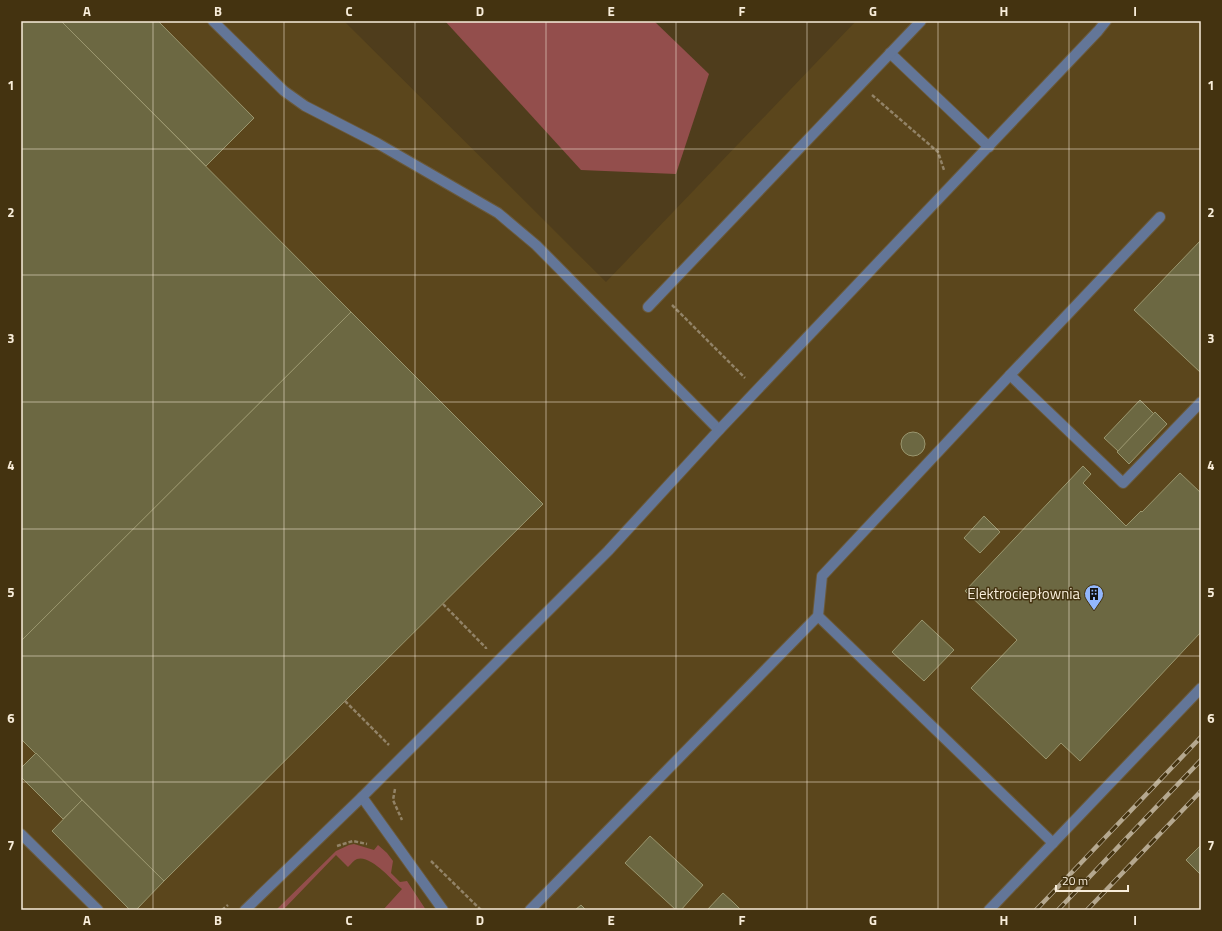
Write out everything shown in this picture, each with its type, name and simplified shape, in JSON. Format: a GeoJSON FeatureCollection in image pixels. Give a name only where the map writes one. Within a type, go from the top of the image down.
{"type":"FeatureCollection","features":[{"type":"Feature","properties":{"kind":"lane"},"geometry":{"type":"LineString","coordinates":[[213,21],[294,99],[377,143],[498,213],[536,245],[719,430]]}},
{"type":"Feature","properties":{"kind":"lane"},"geometry":{"type":"LineString","coordinates":[[648,307],[920,21]]}},
{"type":"Feature","properties":{"kind":"lane"},"geometry":{"type":"LineString","coordinates":[[245,910],[362,796],[608,551],[719,430],[989,147],[1106,21]]}},
{"type":"Feature","properties":{"kind":"lane"},"geometry":{"type":"LineString","coordinates":[[890,53],[989,147]]}},
{"type":"Feature","properties":{"kind":"lane"},"geometry":{"type":"LineString","coordinates":[[530,910],[818,616],[822,576],[1160,217]]}},
{"type":"Feature","properties":{"kind":"lane"},"geometry":{"type":"LineString","coordinates":[[1010,375],[1123,483],[1201,402]]}},
{"type":"Feature","properties":{"kind":"lane"},"geometry":{"type":"LineString","coordinates":[[818,616],[1053,843]]}},
{"type":"Feature","properties":{"kind":"lane"},"geometry":{"type":"LineString","coordinates":[[989,910],[1201,688]]}},
{"type":"Feature","properties":{"kind":"lane"},"geometry":{"type":"LineString","coordinates":[[362,796],[443,910]]}},
{"type":"Feature","properties":{"kind":"lane"},"geometry":{"type":"LineString","coordinates":[[21,834],[98,910]]}},
{"type":"Feature","properties":{"kind":"path"},"geometry":{"type":"LineString","coordinates":[[870,93],[938,152],[946,176]]}},
{"type":"Feature","properties":{"kind":"path"},"geometry":{"type":"LineString","coordinates":[[669,302],[748,381]]}},
{"type":"Feature","properties":{"kind":"path"},"geometry":{"type":"LineString","coordinates":[[442,604],[478,640]]}},
{"type":"Feature","properties":{"kind":"path"},"geometry":{"type":"LineString","coordinates":[[345,701],[389,745]]}},
{"type":"Feature","properties":{"kind":"path"},"geometry":{"type":"LineString","coordinates":[[400,784],[396,788],[393,800],[398,814],[405,826]]}},
{"type":"Feature","properties":{"kind":"path"},"geometry":{"type":"LineString","coordinates":[[430,860],[480,910]]}},
{"type":"Feature","properties":{"kind":"shaded area"},"geometry":{"type":"Polygon","coordinates":[[[21,21],[344,21],[606,282],[856,21],[1201,21],[1201,910],[21,910],[21,21]]]}},
{"type":"Feature","properties":{"kind":"shaded area"},"geometry":{"type":"Polygon","coordinates":[[[445,21],[654,21],[709,74],[676,174],[581,170],[445,21]]]}},
{"type":"Feature","properties":{"kind":"shaded area"},"geometry":{"type":"Polygon","coordinates":[[[354,844],[374,850],[378,845],[387,853],[393,861],[391,873],[400,882],[407,881],[426,910],[383,910],[402,889],[381,869],[368,860],[357,859],[348,867],[336,855],[283,910],[276,910],[336,851],[354,844]]]}},
{"type":"Feature","properties":{"kind":"building"},"geometry":{"type":"Polygon","coordinates":[[[21,21],[61,21],[351,312],[21,641],[21,21]]]}},
{"type":"Feature","properties":{"kind":"building"},"geometry":{"type":"Polygon","coordinates":[[[61,21],[158,21],[254,118],[206,166],[61,21]]]}},
{"type":"Feature","properties":{"kind":"building"},"geometry":{"type":"Polygon","coordinates":[[[1201,240],[1201,373],[1134,310],[1201,240]]]}},
{"type":"Feature","properties":{"kind":"building"},"geometry":{"type":"Polygon","coordinates":[[[351,312],[543,504],[164,881],[21,739],[21,641],[351,312]]]}},
{"type":"Feature","properties":{"kind":"building"},"geometry":{"type":"Polygon","coordinates":[[[1140,400],[1154,414],[1118,451],[1104,438],[1140,400]]]}},
{"type":"Feature","properties":{"kind":"building"},"geometry":{"type":"Polygon","coordinates":[[[1155,412],[1167,424],[1129,464],[1117,452],[1155,412]]]}},
{"type":"Feature","properties":{"kind":"building"},"geometry":{"type":"Polygon","coordinates":[[[913,432],[921,436],[925,444],[921,452],[913,456],[905,452],[901,444],[905,436],[913,432]]]}},
{"type":"Feature","properties":{"kind":"building","name":"Elektrociepłownia"},"geometry":{"type":"Polygon","coordinates":[[[1083,466],[1091,474],[1083,483],[1126,526],[1141,511],[1142,512],[1180,473],[1201,493],[1201,632],[1080,761],[1061,743],[1046,759],[971,688],[1017,640],[965,591],[1083,466]]]}},
{"type":"Feature","properties":{"kind":"building"},"geometry":{"type":"Polygon","coordinates":[[[984,516],[1000,532],[980,553],[964,538],[984,516]]]}},
{"type":"Feature","properties":{"kind":"building"},"geometry":{"type":"Polygon","coordinates":[[[922,620],[954,650],[924,681],[892,652],[922,620]]]}},
{"type":"Feature","properties":{"kind":"building"},"geometry":{"type":"Polygon","coordinates":[[[36,753],[82,800],[63,819],[21,777],[21,768],[36,753]]]}},
{"type":"Feature","properties":{"kind":"building"},"geometry":{"type":"Polygon","coordinates":[[[82,800],[164,881],[136,910],[130,910],[52,831],[82,800]]]}},
{"type":"Feature","properties":{"kind":"building"},"geometry":{"type":"Polygon","coordinates":[[[650,836],[703,885],[681,910],[676,910],[625,863],[650,836]]]}},
{"type":"Feature","properties":{"kind":"building"},"geometry":{"type":"Polygon","coordinates":[[[1201,845],[1201,875],[1186,860],[1201,845]]]}},
{"type":"Feature","properties":{"kind":"building"},"geometry":{"type":"Polygon","coordinates":[[[723,893],[734,903],[741,910],[707,910],[723,893]]]}},
{"type":"Feature","properties":{"kind":"building"},"geometry":{"type":"Polygon","coordinates":[[[581,905],[586,910],[575,910],[581,905]]]}},
{"type":"Feature","properties":{"kind":"railway"},"geometry":{"type":"LineString","coordinates":[[1036,910],[1201,737]]}},
{"type":"Feature","properties":{"kind":"railway"},"geometry":{"type":"LineString","coordinates":[[1058,910],[1201,760]]}},
{"type":"Feature","properties":{"kind":"railway"},"geometry":{"type":"LineString","coordinates":[[1087,910],[1201,791]]}},
{"type":"Feature","properties":{"kind":"place","name":"Elektrociepłownia"},"geometry":{"type":"Point","coordinates":[1094,611]}}]}
